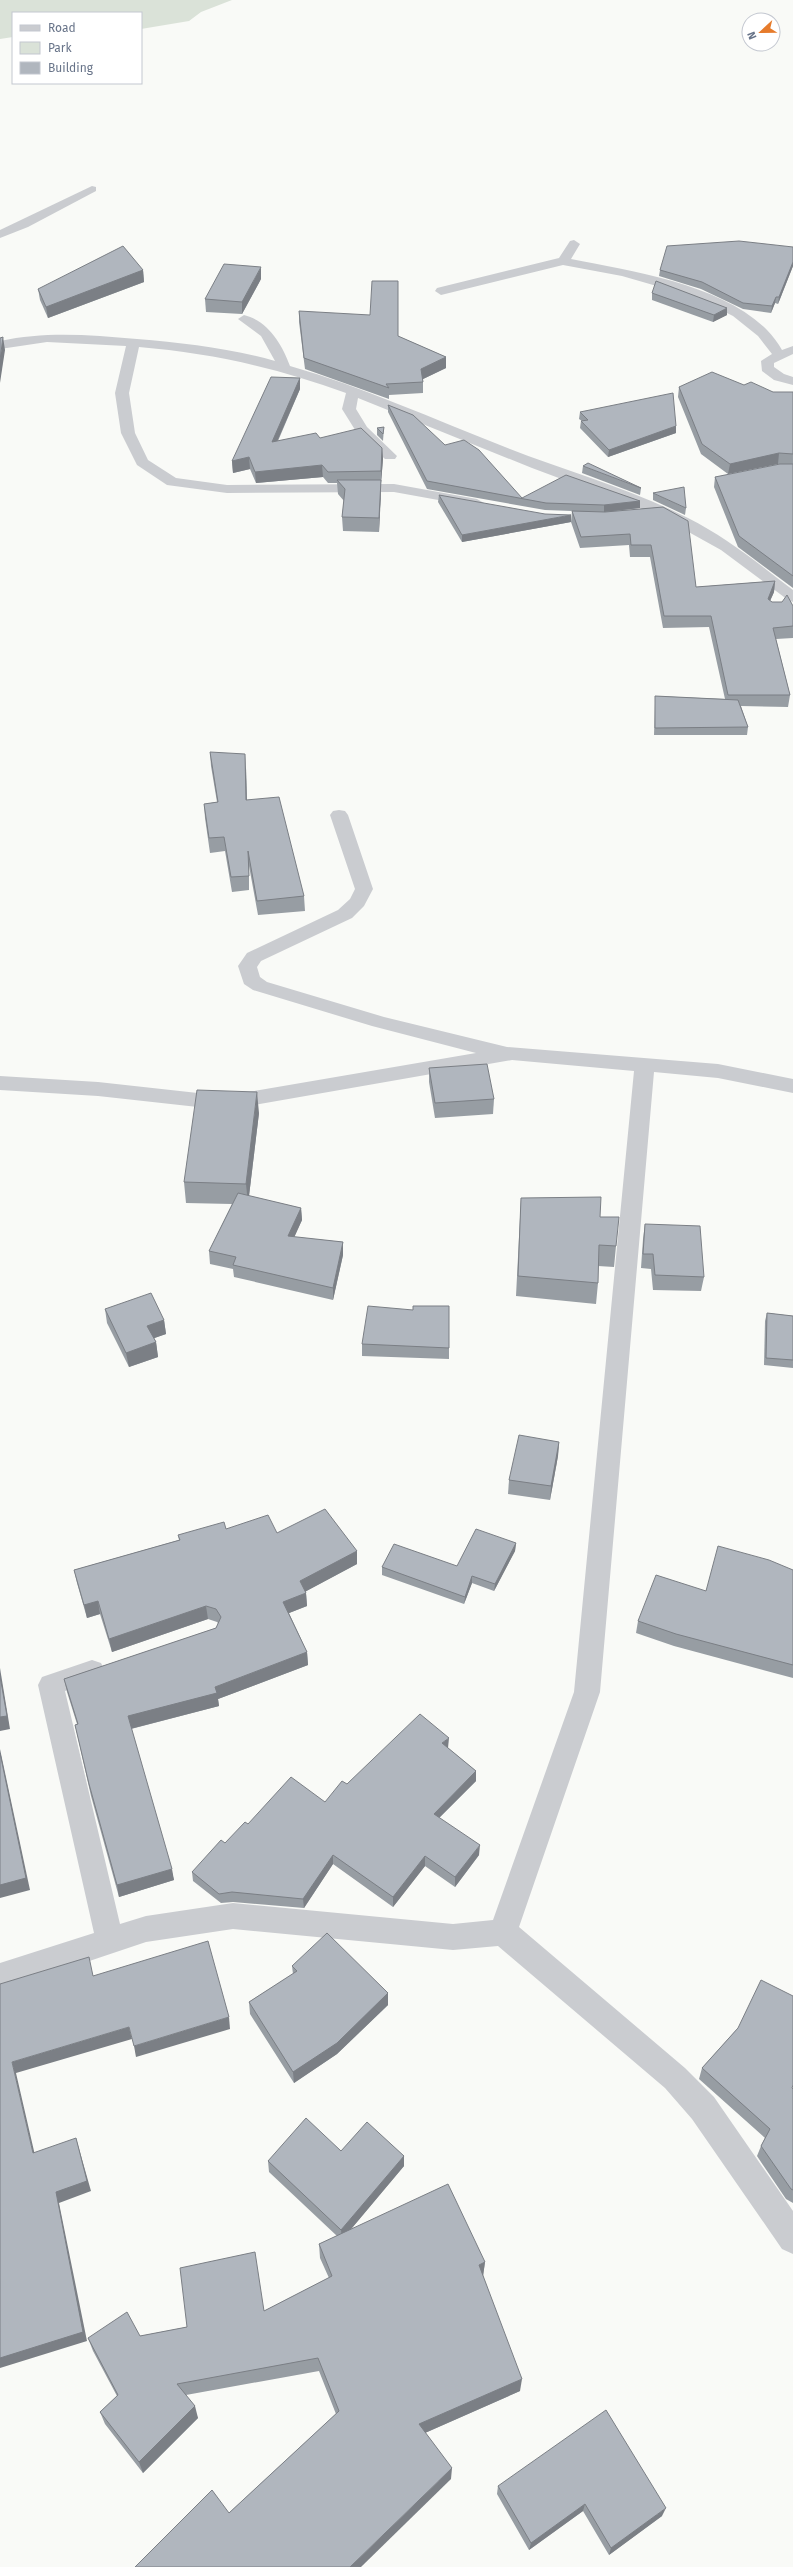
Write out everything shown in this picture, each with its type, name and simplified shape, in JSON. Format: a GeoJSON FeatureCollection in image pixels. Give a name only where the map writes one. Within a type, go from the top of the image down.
{"type":"FeatureCollection","features":[{"type":"Feature","properties":{"kind":"street"},"geometry":{"type":"LineString","coordinates":[[0,234],[26,225],[59,205],[92,189]]}},
{"type":"Feature","properties":{"kind":"street"},"geometry":{"type":"LineString","coordinates":[[563,261],[574,244]]}},
{"type":"Feature","properties":{"kind":"street"},"geometry":{"type":"LineString","coordinates":[[441,290],[563,261],[623,273],[678,288],[715,302],[737,312],[764,333],[779,354]]}},
{"type":"Feature","properties":{"kind":"street"},"geometry":{"type":"LineString","coordinates":[[244,319],[261,328],[275,344],[284,368]]}},
{"type":"Feature","properties":{"kind":"street"},"geometry":{"type":"LineString","coordinates":[[0,345],[33,338],[60,336],[220,352],[284,368],[353,391],[538,465],[624,494],[665,512],[703,532],[785,596]]}},
{"type":"Feature","properties":{"kind":"street"},"geometry":{"type":"LineString","coordinates":[[133,343],[122,393],[128,433],[142,462],[159,475],[172,482],[227,489],[281,487],[323,490],[394,488],[447,496],[492,507]]}},
{"type":"Feature","properties":{"kind":"street"},"geometry":{"type":"LineString","coordinates":[[793,349],[779,354],[768,361],[766,368],[779,377],[793,381]]}},
{"type":"Feature","properties":{"kind":"street"},"geometry":{"type":"LineString","coordinates":[[353,391],[349,409],[362,430],[390,456]]}},
{"type":"Feature","properties":{"kind":"street"},"geometry":{"type":"LineString","coordinates":[[634,515],[665,512]]}},
{"type":"Feature","properties":{"kind":"street"},"geometry":{"type":"LineString","coordinates":[[339,815],[364,890],[358,902],[345,914],[254,958],[247,966],[251,980],[260,986],[374,1021],[447,1041],[512,1053],[718,1071],[793,1086]]}},
{"type":"Feature","properties":{"kind":"street"},"geometry":{"type":"LineString","coordinates":[[0,1083],[98,1089],[225,1103],[512,1053]]}},
{"type":"Feature","properties":{"kind":"street"},"geometry":{"type":"LineString","coordinates":[[502,1932],[587,1692],[645,1065]]}},
{"type":"Feature","properties":{"kind":"street"},"geometry":{"type":"LineString","coordinates":[[110,1941],[51,1685],[118,1662]]}},
{"type":"Feature","properties":{"kind":"street"},"geometry":{"type":"LineString","coordinates":[[0,1977],[146,1929],[233,1916],[453,1937],[502,1932],[675,2078],[699,2103],[793,2238]]}},
{"type":"Feature","properties":{"kind":"green space"},"geometry":{"type":"Polygon","coordinates":[[[0,0],[232,0],[201,12],[189,21],[142,29],[142,12],[12,12],[12,37],[0,39],[0,0]]]}},
{"type":"Feature","properties":{"kind":"building"},"geometry":{"type":"Polygon","coordinates":[[[739,241],[793,247],[793,262],[779,297],[776,297],[772,306],[743,303],[702,282],[660,270],[667,246],[739,241]]]}},
{"type":"Feature","properties":{"kind":"building"},"geometry":{"type":"Polygon","coordinates":[[[123,246],[143,270],[46,307],[38,289],[123,246]]]}},
{"type":"Feature","properties":{"kind":"building"},"geometry":{"type":"Polygon","coordinates":[[[224,264],[261,267],[242,302],[205,299],[224,264]]]}},
{"type":"Feature","properties":{"kind":"building"},"geometry":{"type":"Polygon","coordinates":[[[372,281],[398,281],[398,336],[446,357],[421,369],[423,382],[386,384],[389,388],[304,358],[299,311],[370,315],[372,281]]]}},
{"type":"Feature","properties":{"kind":"building"},"geometry":{"type":"Polygon","coordinates":[[[656,281],[727,308],[714,315],[652,293],[656,281]]]}},
{"type":"Feature","properties":{"kind":"building"},"geometry":{"type":"Polygon","coordinates":[[[3,337],[0,360],[0,338],[3,337]]]}},
{"type":"Feature","properties":{"kind":"building"},"geometry":{"type":"Polygon","coordinates":[[[712,372],[744,385],[751,382],[773,392],[793,392],[793,454],[779,453],[730,464],[702,444],[679,387],[712,372]]]}},
{"type":"Feature","properties":{"kind":"building"},"geometry":{"type":"Polygon","coordinates":[[[271,377],[300,378],[272,442],[316,433],[320,438],[361,428],[382,448],[381,471],[328,472],[322,465],[255,472],[249,457],[232,461],[271,377]]]}},
{"type":"Feature","properties":{"kind":"building"},"geometry":{"type":"Polygon","coordinates":[[[673,393],[676,426],[609,450],[581,421],[588,420],[580,412],[673,393]]]}},
{"type":"Feature","properties":{"kind":"building"},"geometry":{"type":"Polygon","coordinates":[[[388,405],[413,415],[445,445],[464,440],[479,450],[522,498],[566,475],[640,501],[604,505],[546,503],[427,481],[388,405]]]}},
{"type":"Feature","properties":{"kind":"building"},"geometry":{"type":"Polygon","coordinates":[[[384,427],[383,434],[377,428],[384,427]]]}},
{"type":"Feature","properties":{"kind":"building"},"geometry":{"type":"Polygon","coordinates":[[[588,463],[641,488],[583,466],[588,463]]]}},
{"type":"Feature","properties":{"kind":"building"},"geometry":{"type":"Polygon","coordinates":[[[780,464],[793,464],[793,576],[739,536],[715,477],[780,464]]]}},
{"type":"Feature","properties":{"kind":"building"},"geometry":{"type":"Polygon","coordinates":[[[337,480],[381,480],[379,518],[342,517],[345,489],[337,480]]]}},
{"type":"Feature","properties":{"kind":"building"},"geometry":{"type":"Polygon","coordinates":[[[684,487],[686,508],[653,493],[684,487]]]}},
{"type":"Feature","properties":{"kind":"building"},"geometry":{"type":"Polygon","coordinates":[[[439,495],[545,514],[571,515],[462,535],[439,495]]]}},
{"type":"Feature","properties":{"kind":"building"},"geometry":{"type":"Polygon","coordinates":[[[663,507],[688,521],[696,587],[775,581],[768,599],[772,602],[782,602],[787,595],[793,606],[793,626],[773,628],[790,695],[728,695],[711,616],[664,616],[651,545],[631,545],[630,534],[581,537],[572,511],[605,512],[663,507]]]}},
{"type":"Feature","properties":{"kind":"building"},"geometry":{"type":"Polygon","coordinates":[[[655,696],[738,700],[748,727],[655,728],[655,696]]]}},
{"type":"Feature","properties":{"kind":"building"},"geometry":{"type":"Polygon","coordinates":[[[210,752],[245,754],[246,800],[279,797],[304,896],[257,901],[248,851],[249,876],[231,877],[224,837],[209,838],[204,804],[218,802],[210,752]]]}},
{"type":"Feature","properties":{"kind":"building"},"geometry":{"type":"Polygon","coordinates":[[[487,1064],[494,1099],[435,1103],[429,1068],[487,1064]]]}},
{"type":"Feature","properties":{"kind":"building"},"geometry":{"type":"Polygon","coordinates":[[[197,1090],[257,1092],[246,1184],[184,1182],[197,1090]]]}},
{"type":"Feature","properties":{"kind":"building"},"geometry":{"type":"Polygon","coordinates":[[[238,1193],[301,1208],[288,1236],[343,1242],[333,1288],[233,1265],[236,1257],[209,1251],[238,1193]]]}},
{"type":"Feature","properties":{"kind":"building"},"geometry":{"type":"Polygon","coordinates":[[[601,1197],[600,1217],[619,1217],[616,1246],[599,1245],[598,1283],[518,1276],[521,1198],[601,1197]]]}},
{"type":"Feature","properties":{"kind":"building"},"geometry":{"type":"Polygon","coordinates":[[[645,1224],[700,1226],[704,1277],[655,1275],[653,1254],[643,1254],[645,1224]]]}},
{"type":"Feature","properties":{"kind":"building"},"geometry":{"type":"Polygon","coordinates":[[[151,1293],[164,1320],[147,1326],[156,1342],[126,1353],[105,1309],[151,1293]]]}},
{"type":"Feature","properties":{"kind":"building"},"geometry":{"type":"Polygon","coordinates":[[[368,1306],[413,1310],[413,1306],[449,1306],[449,1348],[362,1344],[368,1306]]]}},
{"type":"Feature","properties":{"kind":"building"},"geometry":{"type":"Polygon","coordinates":[[[767,1313],[793,1316],[793,1360],[766,1358],[767,1313]]]}},
{"type":"Feature","properties":{"kind":"building"},"geometry":{"type":"Polygon","coordinates":[[[519,1435],[559,1442],[551,1486],[509,1480],[519,1435]]]}},
{"type":"Feature","properties":{"kind":"building"},"geometry":{"type":"Polygon","coordinates":[[[325,1509],[357,1551],[300,1581],[306,1593],[283,1602],[307,1652],[215,1687],[217,1693],[128,1716],[172,1869],[117,1885],[89,1784],[75,1725],[78,1724],[64,1679],[216,1628],[221,1617],[216,1609],[206,1606],[109,1639],[98,1601],[84,1605],[74,1570],[180,1540],[178,1535],[224,1522],[226,1529],[268,1515],[277,1533],[325,1509]]]}},
{"type":"Feature","properties":{"kind":"building"},"geometry":{"type":"Polygon","coordinates":[[[476,1529],[516,1543],[495,1584],[472,1576],[465,1597],[382,1567],[394,1544],[457,1566],[476,1529]]]}},
{"type":"Feature","properties":{"kind":"building"},"geometry":{"type":"Polygon","coordinates":[[[718,1546],[769,1560],[793,1570],[793,1665],[676,1634],[638,1621],[656,1575],[706,1591],[718,1546]]]}},
{"type":"Feature","properties":{"kind":"building"},"geometry":{"type":"Polygon","coordinates":[[[0,1676],[7,1716],[0,1717],[0,1676]]]}},
{"type":"Feature","properties":{"kind":"building"},"geometry":{"type":"Polygon","coordinates":[[[420,1714],[449,1738],[442,1743],[476,1771],[434,1814],[480,1845],[455,1877],[425,1856],[393,1897],[333,1855],[303,1899],[232,1892],[219,1894],[192,1872],[221,1840],[225,1843],[245,1822],[248,1824],[291,1777],[325,1802],[342,1781],[347,1784],[420,1714]]]}},
{"type":"Feature","properties":{"kind":"building"},"geometry":{"type":"Polygon","coordinates":[[[0,1753],[26,1878],[0,1885],[0,1753]]]}},
{"type":"Feature","properties":{"kind":"building"},"geometry":{"type":"Polygon","coordinates":[[[327,1933],[388,1993],[337,2043],[293,2072],[249,2002],[297,1971],[292,1966],[327,1933]]]}},
{"type":"Feature","properties":{"kind":"building"},"geometry":{"type":"Polygon","coordinates":[[[208,1941],[229,2017],[134,2046],[129,2027],[12,2062],[33,2153],[76,2138],[87,2181],[56,2192],[83,2332],[0,2358],[0,1984],[89,1957],[93,1976],[208,1941]]]}},
{"type":"Feature","properties":{"kind":"building"},"geometry":{"type":"Polygon","coordinates":[[[761,1980],[793,1996],[793,2190],[761,2146],[770,2129],[702,2068],[738,2028],[761,1980]]]}},
{"type":"Feature","properties":{"kind":"building"},"geometry":{"type":"Polygon","coordinates":[[[306,2118],[341,2151],[367,2122],[404,2156],[341,2230],[268,2161],[306,2118]]]}},
{"type":"Feature","properties":{"kind":"building"},"geometry":{"type":"Polygon","coordinates":[[[448,2184],[485,2262],[479,2265],[522,2379],[419,2424],[452,2468],[350,2567],[135,2567],[212,2490],[229,2513],[339,2411],[318,2358],[177,2384],[195,2406],[139,2462],[100,2412],[118,2395],[88,2338],[127,2312],[140,2336],[187,2327],[180,2268],[255,2252],[264,2311],[332,2276],[319,2244],[448,2184]]]}},
{"type":"Feature","properties":{"kind":"building"},"geometry":{"type":"Polygon","coordinates":[[[606,2410],[666,2508],[611,2548],[585,2504],[531,2543],[498,2486],[606,2410]]]}}]}
